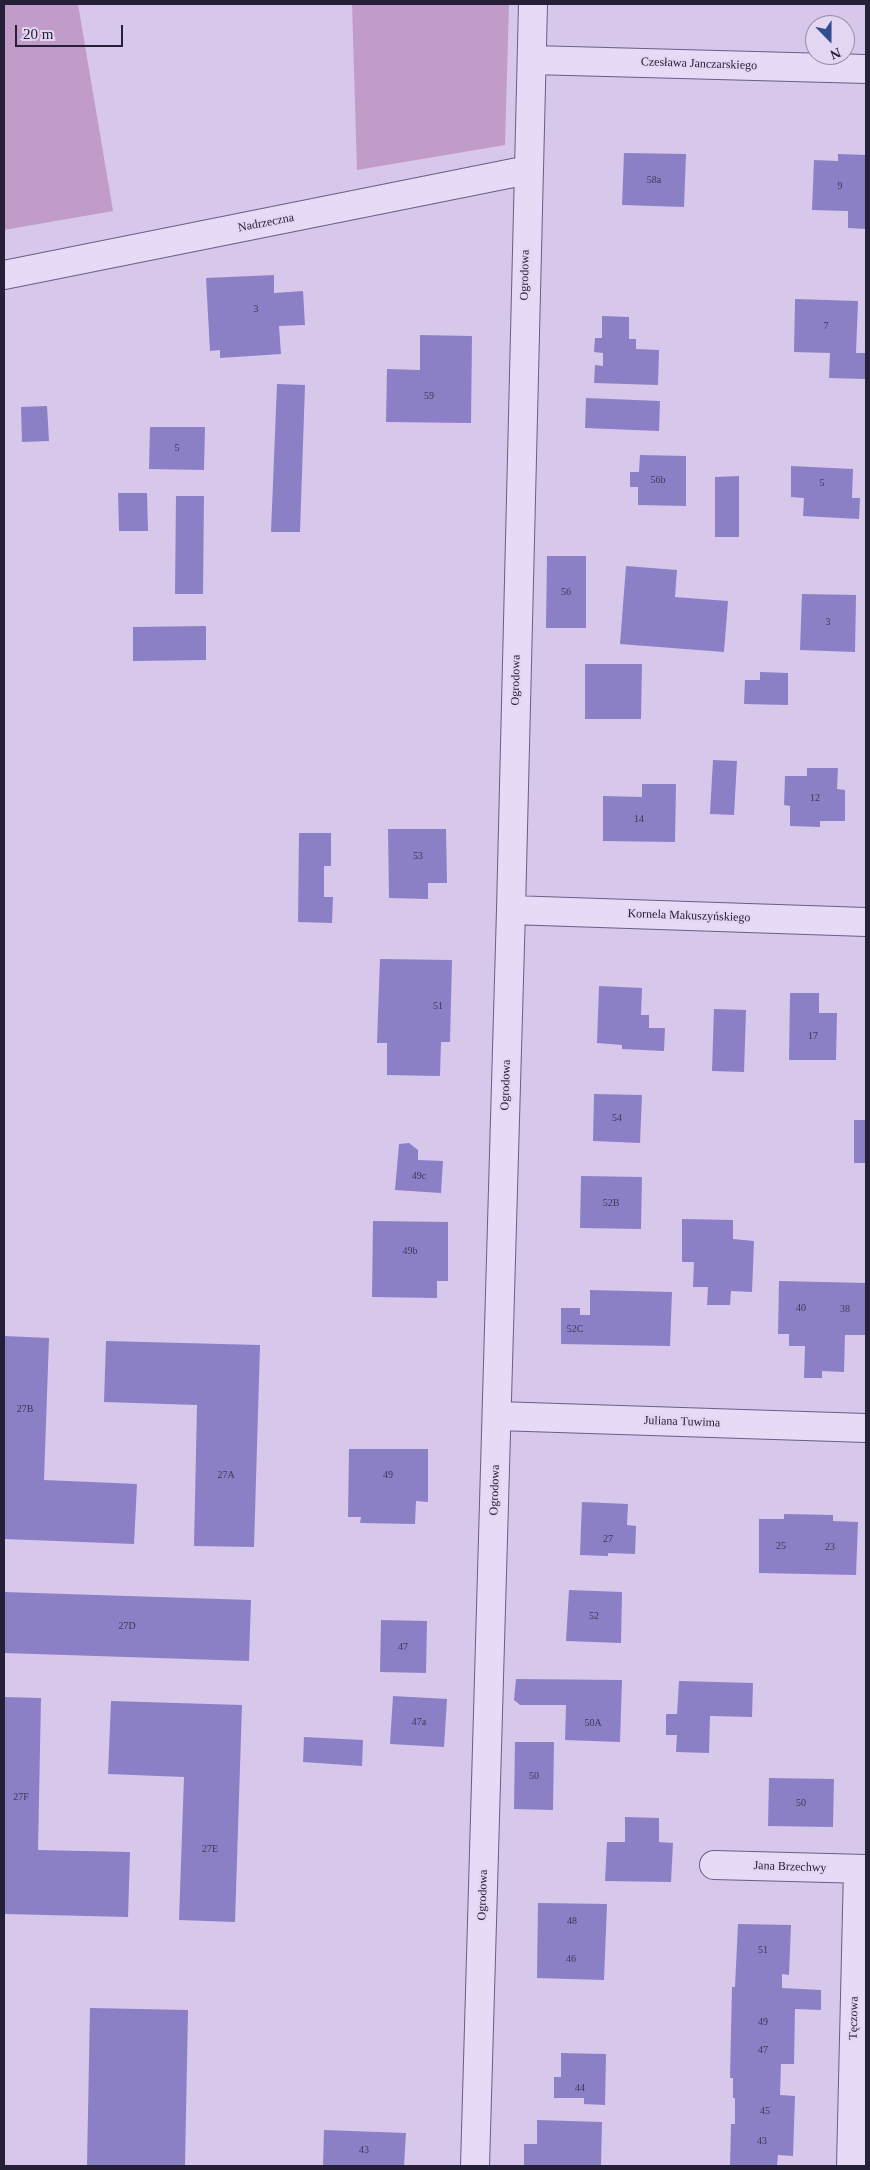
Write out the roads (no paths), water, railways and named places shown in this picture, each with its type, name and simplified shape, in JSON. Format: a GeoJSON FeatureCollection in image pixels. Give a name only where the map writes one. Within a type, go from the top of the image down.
{"type":"FeatureCollection","features":[{"type":"Feature","properties":{"kind":"street","name":"Ogrodowa"},"geometry":{"type":"LineString","coordinates":[[475,2166],[511,910],[533,4]]}},
{"type":"Feature","properties":{"kind":"street","name":"Czesława Janczarskiego"},"geometry":{"type":"LineString","coordinates":[[532,60],[866,69]]}},
{"type":"Feature","properties":{"kind":"street","name":"Nadrzeczna"},"geometry":{"type":"LineString","coordinates":[[4,274],[528,170]]}},
{"type":"Feature","properties":{"kind":"street","name":"Kornela Makuszyńskiego"},"geometry":{"type":"LineString","coordinates":[[511,910],[866,922]]}},
{"type":"Feature","properties":{"kind":"street","name":"Juliana Tuwima"},"geometry":{"type":"LineString","coordinates":[[497,1416],[866,1428]]}},
{"type":"Feature","properties":{"kind":"street","name":"Jana Brzechwy"},"geometry":{"type":"LineString","coordinates":[[714,1865],[862,1869]]}},
{"type":"Feature","properties":{"kind":"street","name":"Tęczowa"},"geometry":{"type":"LineString","coordinates":[[851,2166],[862,1869]]}}]}
